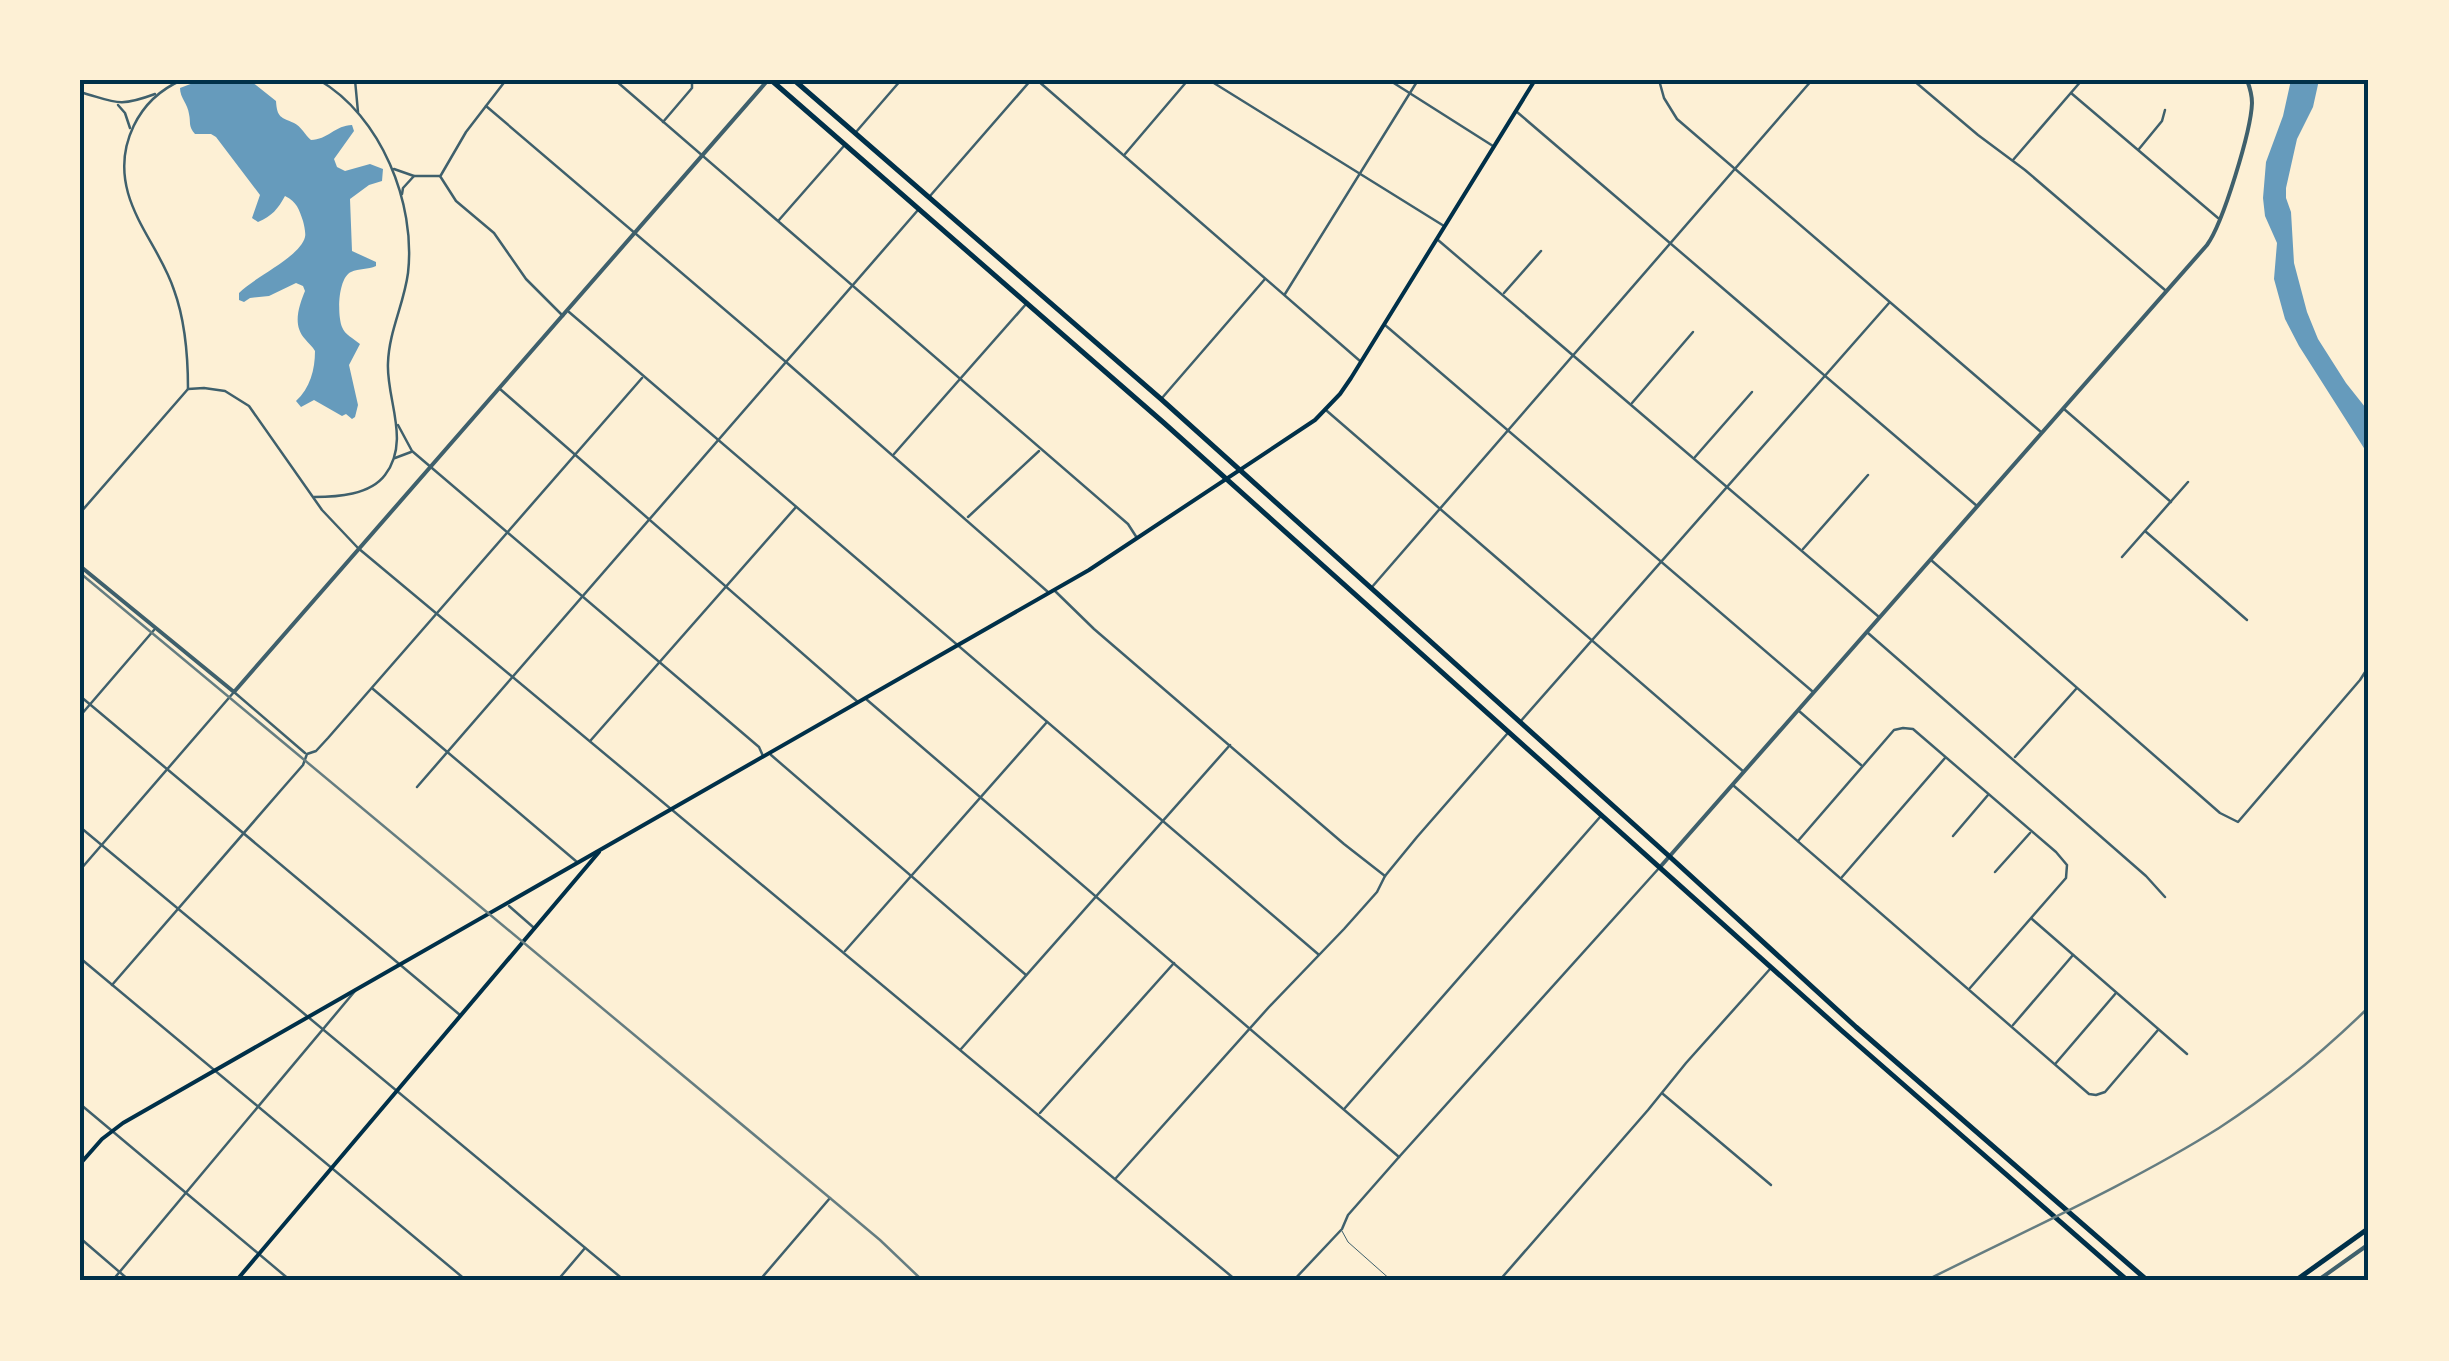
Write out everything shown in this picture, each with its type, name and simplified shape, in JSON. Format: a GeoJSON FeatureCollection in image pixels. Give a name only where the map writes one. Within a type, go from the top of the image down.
{"type":"FeatureCollection","features":[{"type":"Feature","properties":{"kind":"main road"},"geometry":{"type":"LineString","coordinates":[[770,80],[1027,303],[1771,968],[2128,1281]]}},
{"type":"Feature","properties":{"kind":"main road"},"geometry":{"type":"LineString","coordinates":[[794,80],[1161,399],[1856,1027],[2148,1281]]}},
{"type":"Feature","properties":{"kind":"main road"},"geometry":{"type":"LineString","coordinates":[[80,1164],[112,1130],[1051,590],[1292,437],[1340,394],[1535,80]]}},
{"type":"Feature","properties":{"kind":"main road"},"geometry":{"type":"LineString","coordinates":[[236,1281],[602,849]]}},
{"type":"Feature","properties":{"kind":"main road"},"geometry":{"type":"LineString","coordinates":[[2295,1281],[2369,1228]]}},
{"type":"Feature","properties":{"kind":"street"},"geometry":{"type":"LineString","coordinates":[[116,104],[138,100],[182,80]]}},
{"type":"Feature","properties":{"kind":"street"},"geometry":{"type":"LineString","coordinates":[[313,497],[364,490],[377,484],[394,458],[396,419],[388,361],[409,264],[407,224],[393,168],[345,98],[319,80]]}},
{"type":"Feature","properties":{"kind":"street"},"geometry":{"type":"LineString","coordinates":[[355,80],[358,114]]}},
{"type":"Feature","properties":{"kind":"street"},"geometry":{"type":"LineString","coordinates":[[440,176],[452,153],[506,80]]}},
{"type":"Feature","properties":{"kind":"street"},"geometry":{"type":"LineString","coordinates":[[615,80],[1128,524],[1137,534],[1136,539]]}},
{"type":"Feature","properties":{"kind":"street"},"geometry":{"type":"LineString","coordinates":[[663,122],[692,88],[692,80]]}},
{"type":"Feature","properties":{"kind":"street"},"geometry":{"type":"LineString","coordinates":[[80,870],[770,80]]}},
{"type":"Feature","properties":{"kind":"street"},"geometry":{"type":"LineString","coordinates":[[855,133],[902,80]]}},
{"type":"Feature","properties":{"kind":"street"},"geometry":{"type":"LineString","coordinates":[[929,197],[1034,80],[1361,362]]}},
{"type":"Feature","properties":{"kind":"street"},"geometry":{"type":"LineString","coordinates":[[1124,155],[1188,80]]}},
{"type":"Feature","properties":{"kind":"street"},"geometry":{"type":"LineString","coordinates":[[1210,80],[1444,226]]}},
{"type":"Feature","properties":{"kind":"street"},"geometry":{"type":"LineString","coordinates":[[1388,80],[1494,146]]}},
{"type":"Feature","properties":{"kind":"street"},"geometry":{"type":"LineString","coordinates":[[1284,295],[1418,80]]}},
{"type":"Feature","properties":{"kind":"street"},"geometry":{"type":"LineString","coordinates":[[1659,80],[1676,118],[2042,433]]}},
{"type":"Feature","properties":{"kind":"street"},"geometry":{"type":"LineString","coordinates":[[1371,588],[1812,80]]}},
{"type":"Feature","properties":{"kind":"street"},"geometry":{"type":"LineString","coordinates":[[1913,80],[2166,291]]}},
{"type":"Feature","properties":{"kind":"street"},"geometry":{"type":"LineString","coordinates":[[2012,161],[2082,80]]}},
{"type":"Feature","properties":{"kind":"street"},"geometry":{"type":"LineString","coordinates":[[1293,1281],[2207,245],[2220,219],[2250,116],[2247,80]]}},
{"type":"Feature","properties":{"kind":"street"},"geometry":{"type":"LineString","coordinates":[[80,92],[116,104],[125,113],[130,130]]}},
{"type":"Feature","properties":{"kind":"street"},"geometry":{"type":"LineString","coordinates":[[157,93],[130,130],[127,190],[175,292],[188,389]]}},
{"type":"Feature","properties":{"kind":"street"},"geometry":{"type":"LineString","coordinates":[[2071,93],[2220,219]]}},
{"type":"Feature","properties":{"kind":"street"},"geometry":{"type":"LineString","coordinates":[[486,106],[1385,876]]}},
{"type":"Feature","properties":{"kind":"street"},"geometry":{"type":"LineString","coordinates":[[2138,150],[2162,122],[2165,110]]}},
{"type":"Feature","properties":{"kind":"street"},"geometry":{"type":"LineString","coordinates":[[1516,111],[1978,506]]}},
{"type":"Feature","properties":{"kind":"street"},"geometry":{"type":"LineString","coordinates":[[778,221],[844,145]]}},
{"type":"Feature","properties":{"kind":"street"},"geometry":{"type":"LineString","coordinates":[[393,168],[414,176],[440,176]]}},
{"type":"Feature","properties":{"kind":"street"},"geometry":{"type":"LineString","coordinates":[[402,196],[414,176]]}},
{"type":"Feature","properties":{"kind":"street"},"geometry":{"type":"LineString","coordinates":[[440,176],[456,201],[494,233],[526,279],[565,314],[643,376],[1318,954]]}},
{"type":"Feature","properties":{"kind":"street"},"geometry":{"type":"LineString","coordinates":[[418,786],[918,209]]}},
{"type":"Feature","properties":{"kind":"street"},"geometry":{"type":"LineString","coordinates":[[1437,239],[1880,618]]}},
{"type":"Feature","properties":{"kind":"street"},"geometry":{"type":"LineString","coordinates":[[1503,294],[1541,251]]}},
{"type":"Feature","properties":{"kind":"street"},"geometry":{"type":"LineString","coordinates":[[1161,399],[1265,279]]}},
{"type":"Feature","properties":{"kind":"street"},"geometry":{"type":"LineString","coordinates":[[1520,722],[1889,302]]}},
{"type":"Feature","properties":{"kind":"street"},"geometry":{"type":"LineString","coordinates":[[893,456],[1027,303]]}},
{"type":"Feature","properties":{"kind":"street"},"geometry":{"type":"LineString","coordinates":[[1384,324],[1813,693]]}},
{"type":"Feature","properties":{"kind":"street"},"geometry":{"type":"LineString","coordinates":[[1631,404],[1693,332]]}},
{"type":"Feature","properties":{"kind":"street"},"geometry":{"type":"LineString","coordinates":[[307,754],[316,751],[372,688],[643,376]]}},
{"type":"Feature","properties":{"kind":"street"},"geometry":{"type":"LineString","coordinates":[[499,388],[858,702]]}},
{"type":"Feature","properties":{"kind":"street"},"geometry":{"type":"LineString","coordinates":[[80,512],[188,389],[225,392],[249,406],[331,522],[358,548],[1237,1281]]}},
{"type":"Feature","properties":{"kind":"street"},"geometry":{"type":"LineString","coordinates":[[1694,458],[1752,392]]}},
{"type":"Feature","properties":{"kind":"street"},"geometry":{"type":"LineString","coordinates":[[2063,408],[2171,502]]}},
{"type":"Feature","properties":{"kind":"street"},"geometry":{"type":"LineString","coordinates":[[1326,410],[1744,772]]}},
{"type":"Feature","properties":{"kind":"street"},"geometry":{"type":"LineString","coordinates":[[396,419],[412,451],[759,747],[763,756]]}},
{"type":"Feature","properties":{"kind":"street"},"geometry":{"type":"LineString","coordinates":[[967,518],[1041,449]]}},
{"type":"Feature","properties":{"kind":"street"},"geometry":{"type":"LineString","coordinates":[[394,458],[412,451]]}},
{"type":"Feature","properties":{"kind":"street"},"geometry":{"type":"LineString","coordinates":[[1802,550],[1868,475]]}},
{"type":"Feature","properties":{"kind":"street"},"geometry":{"type":"LineString","coordinates":[[2122,557],[2188,482]]}},
{"type":"Feature","properties":{"kind":"street"},"geometry":{"type":"LineString","coordinates":[[590,742],[796,507]]}},
{"type":"Feature","properties":{"kind":"street"},"geometry":{"type":"LineString","coordinates":[[2146,531],[2247,620]]}},
{"type":"Feature","properties":{"kind":"street"},"geometry":{"type":"LineString","coordinates":[[1931,559],[2220,813],[2238,822],[2369,666]]}},
{"type":"Feature","properties":{"kind":"street"},"geometry":{"type":"LineString","coordinates":[[80,566],[307,754]]}},
{"type":"Feature","properties":{"kind":"street"},"geometry":{"type":"LineString","coordinates":[[80,716],[156,628]]}},
{"type":"Feature","properties":{"kind":"street"},"geometry":{"type":"LineString","coordinates":[[1866,632],[2014,758],[2166,897]]}},
{"type":"Feature","properties":{"kind":"street"},"geometry":{"type":"LineString","coordinates":[[372,688],[577,862]]}},
{"type":"Feature","properties":{"kind":"street"},"geometry":{"type":"LineString","coordinates":[[2014,758],[2077,688]]}},
{"type":"Feature","properties":{"kind":"street"},"geometry":{"type":"LineString","coordinates":[[80,696],[460,1016]]}},
{"type":"Feature","properties":{"kind":"street"},"geometry":{"type":"LineString","coordinates":[[864,698],[1399,1157]]}},
{"type":"Feature","properties":{"kind":"street"},"geometry":{"type":"LineString","coordinates":[[1798,710],[1862,766]]}},
{"type":"Feature","properties":{"kind":"street"},"geometry":{"type":"LineString","coordinates":[[844,952],[1047,722]]}},
{"type":"Feature","properties":{"kind":"street"},"geometry":{"type":"LineString","coordinates":[[1798,841],[1894,730],[1913,729],[1946,757],[2065,862],[2066,878],[1970,989]]}},
{"type":"Feature","properties":{"kind":"street"},"geometry":{"type":"LineString","coordinates":[[1116,1179],[1249,1028],[1344,929],[1508,732]]}},
{"type":"Feature","properties":{"kind":"street"},"geometry":{"type":"LineString","coordinates":[[960,1050],[1230,745]]}},
{"type":"Feature","properties":{"kind":"street"},"geometry":{"type":"LineString","coordinates":[[774,750],[770,754],[774,760],[1026,975]]}},
{"type":"Feature","properties":{"kind":"street"},"geometry":{"type":"LineString","coordinates":[[112,984],[303,765],[307,754]]}},
{"type":"Feature","properties":{"kind":"street"},"geometry":{"type":"LineString","coordinates":[[1841,878],[1946,757]]}},
{"type":"Feature","properties":{"kind":"street"},"geometry":{"type":"LineString","coordinates":[[1732,784],[2089,1094],[2104,1092],[2158,1030]]}},
{"type":"Feature","properties":{"kind":"street"},"geometry":{"type":"LineString","coordinates":[[1953,836],[1989,794]]}},
{"type":"Feature","properties":{"kind":"street"},"geometry":{"type":"LineString","coordinates":[[1344,1110],[1602,815]]}},
{"type":"Feature","properties":{"kind":"street"},"geometry":{"type":"LineString","coordinates":[[80,827],[624,1281]]}},
{"type":"Feature","properties":{"kind":"street"},"geometry":{"type":"LineString","coordinates":[[1995,872],[2031,832]]}},
{"type":"Feature","properties":{"kind":"street"},"geometry":{"type":"LineString","coordinates":[[506,904],[534,928]]}},
{"type":"Feature","properties":{"kind":"street"},"geometry":{"type":"LineString","coordinates":[[2030,918],[2187,1054]]}},
{"type":"Feature","properties":{"kind":"street"},"geometry":{"type":"LineString","coordinates":[[2012,1026],[2073,955]]}},
{"type":"Feature","properties":{"kind":"street"},"geometry":{"type":"LineString","coordinates":[[80,958],[467,1281]]}},
{"type":"Feature","properties":{"kind":"street"},"geometry":{"type":"LineString","coordinates":[[1038,1115],[1174,963]]}},
{"type":"Feature","properties":{"kind":"street"},"geometry":{"type":"LineString","coordinates":[[1499,1281],[1771,968]]}},
{"type":"Feature","properties":{"kind":"street"},"geometry":{"type":"LineString","coordinates":[[112,1281],[358,988]]}},
{"type":"Feature","properties":{"kind":"street"},"geometry":{"type":"LineString","coordinates":[[2055,1064],[2116,993]]}},
{"type":"Feature","properties":{"kind":"street"},"geometry":{"type":"LineString","coordinates":[[1662,1093],[1771,1185]]}},
{"type":"Feature","properties":{"kind":"street"},"geometry":{"type":"LineString","coordinates":[[80,1104],[291,1281]]}},
{"type":"Feature","properties":{"kind":"street"},"geometry":{"type":"LineString","coordinates":[[759,1281],[830,1198]]}},
{"type":"Feature","properties":{"kind":"street"},"geometry":{"type":"LineString","coordinates":[[80,1238],[130,1281]]}},
{"type":"Feature","properties":{"kind":"street"},"geometry":{"type":"LineString","coordinates":[[2317,1281],[2369,1244]]}},
{"type":"Feature","properties":{"kind":"street"},"geometry":{"type":"LineString","coordinates":[[557,1281],[585,1248]]}},
{"type":"Feature","properties":{"kind":"lane"},"geometry":{"type":"LineString","coordinates":[[1342,1229],[1348,1242],[1392,1281]]}},
{"type":"Feature","properties":{"kind":"water"},"geometry":{"type":"Polygon","coordinates":[[[201,80],[252,82],[276,101],[280,116],[296,124],[311,140],[352,125],[354,131],[334,159],[337,167],[345,171],[370,164],[383,169],[382,181],[350,199],[352,251],[376,262],[376,266],[347,276],[340,297],[342,327],[360,344],[349,365],[358,405],[352,419],[314,400],[301,407],[296,401],[308,384],[315,358],[298,322],[303,286],[296,283],[269,296],[239,300],[239,293],[295,252],[305,237],[305,229],[297,206],[285,196],[267,217],[258,222],[252,218],[260,195],[216,137],[195,134],[191,127],[180,88],[201,80]]]}},
{"type":"Feature","properties":{"kind":"water"},"geometry":{"type":"Polygon","coordinates":[[[2291,80],[2319,80],[2313,107],[2297,139],[2286,188],[2294,263],[2318,339],[2369,412],[2369,456],[2299,346],[2285,319],[2274,279],[2277,243],[2265,216],[2263,198],[2266,162],[2291,80]]]}},
{"type":"Feature","properties":{"kind":"railway"},"geometry":{"type":"LineString","coordinates":[[80,573],[830,1198],[923,1281]]}},
{"type":"Feature","properties":{"kind":"railway"},"geometry":{"type":"LineString","coordinates":[[1925,1281],[2112,1189],[2219,1128],[2297,1071],[2369,1007]]}}]}
